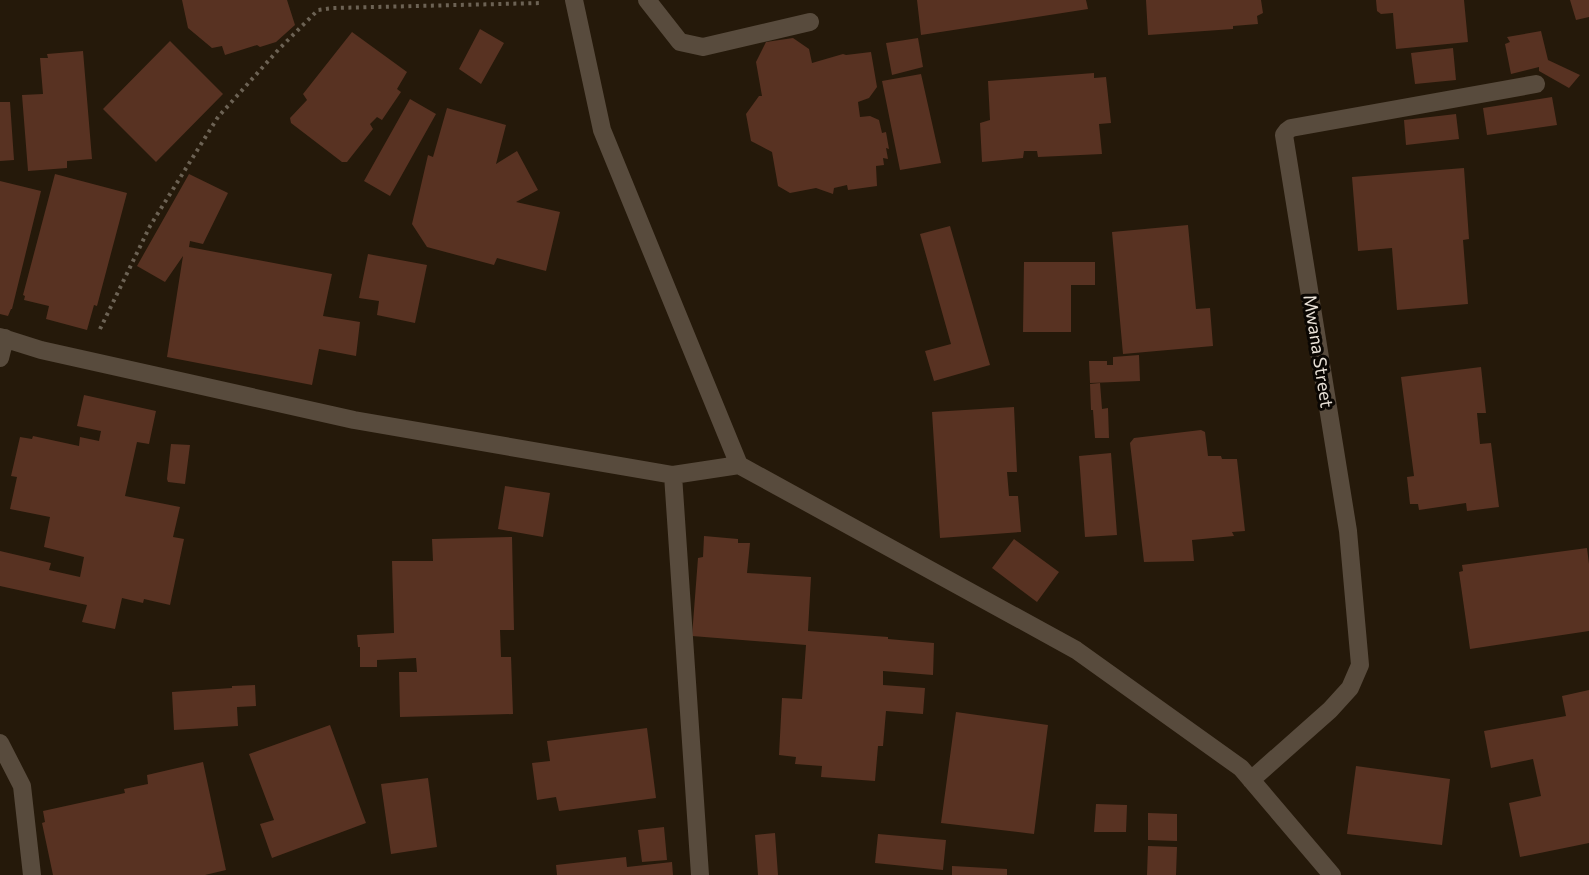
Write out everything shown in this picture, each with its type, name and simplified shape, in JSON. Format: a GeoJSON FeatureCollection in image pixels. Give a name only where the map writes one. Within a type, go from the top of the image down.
{"type":"FeatureCollection","features":[{"type":"Feature","properties":{"kind":"street"},"geometry":{"type":"LineString","coordinates":[[647,0],[680,42],[703,47],[810,22]]}},
{"type":"Feature","properties":{"kind":"street"},"geometry":{"type":"LineString","coordinates":[[574,1],[602,130],[739,465]]}},
{"type":"Feature","properties":{"kind":"street","name":"Mwana Street"},"geometry":{"type":"LineString","coordinates":[[1251,780],[1330,710],[1350,688],[1360,665],[1348,531],[1284,135],[1291,129],[1536,84]]}},
{"type":"Feature","properties":{"kind":"street"},"geometry":{"type":"LineString","coordinates":[[0,358],[2,338],[41,350],[354,420],[673,475],[739,465],[1077,650],[1241,768],[1332,875]]}},
{"type":"Feature","properties":{"kind":"street"},"geometry":{"type":"LineString","coordinates":[[673,475],[700,875]]}},
{"type":"Feature","properties":{"kind":"street"},"geometry":{"type":"LineString","coordinates":[[0,743],[22,786],[32,875]]}},
{"type":"Feature","properties":{"kind":"path"},"geometry":{"type":"LineString","coordinates":[[86,360],[150,226],[218,117],[279,49],[318,10],[435,4],[574,1]]}},
{"type":"Feature","properties":{"kind":"building"},"geometry":{"type":"Polygon","coordinates":[[[182,0],[287,0],[295,25],[276,42],[225,55],[222,46],[212,48],[188,28],[182,0]]]}},
{"type":"Feature","properties":{"kind":"building"},"geometry":{"type":"Polygon","coordinates":[[[917,0],[1086,0],[1088,9],[921,35],[917,0]]]}},
{"type":"Feature","properties":{"kind":"building"},"geometry":{"type":"Polygon","coordinates":[[[1146,0],[1261,0],[1263,13],[1257,16],[1258,24],[1233,26],[1233,29],[1148,35],[1146,0]]]}},
{"type":"Feature","properties":{"kind":"building"},"geometry":{"type":"Polygon","coordinates":[[[1376,0],[1464,0],[1468,42],[1396,49],[1393,13],[1381,14],[1377,11],[1376,0]]]}},
{"type":"Feature","properties":{"kind":"building"},"geometry":{"type":"Polygon","coordinates":[[[1570,0],[1589,0],[1589,17],[1576,20],[1570,0]]]}},
{"type":"Feature","properties":{"kind":"building"},"geometry":{"type":"Polygon","coordinates":[[[480,29],[504,43],[481,84],[459,69],[480,29]]]}},
{"type":"Feature","properties":{"kind":"building"},"geometry":{"type":"Polygon","coordinates":[[[1541,31],[1548,60],[1580,75],[1569,88],[1539,71],[1539,67],[1511,74],[1505,44],[1510,42],[1507,37],[1541,31]]]}},
{"type":"Feature","properties":{"kind":"building"},"geometry":{"type":"Polygon","coordinates":[[[352,32],[407,72],[397,89],[401,92],[382,120],[377,117],[370,124],[373,129],[347,162],[342,162],[291,123],[290,118],[307,100],[303,94],[352,32]]]}},
{"type":"Feature","properties":{"kind":"building"},"geometry":{"type":"Polygon","coordinates":[[[793,38],[809,49],[812,63],[843,54],[871,52],[877,87],[869,98],[858,102],[860,117],[870,116],[879,120],[882,133],[886,132],[888,159],[883,158],[884,165],[876,166],[877,186],[848,190],[847,185],[834,188],[833,194],[816,188],[790,193],[778,186],[772,152],[751,141],[746,114],[759,96],[762,96],[756,62],[766,42],[793,38]]]}},
{"type":"Feature","properties":{"kind":"building"},"geometry":{"type":"Polygon","coordinates":[[[918,38],[923,67],[892,75],[886,43],[918,38]]]}},
{"type":"Feature","properties":{"kind":"building"},"geometry":{"type":"Polygon","coordinates":[[[170,41],[223,94],[156,162],[103,109],[170,41]]]}},
{"type":"Feature","properties":{"kind":"building"},"geometry":{"type":"Polygon","coordinates":[[[1453,48],[1456,80],[1415,84],[1411,53],[1453,48]]]}},
{"type":"Feature","properties":{"kind":"building"},"geometry":{"type":"Polygon","coordinates":[[[83,51],[92,159],[67,161],[67,168],[28,171],[22,95],[43,94],[40,58],[48,58],[47,54],[83,51]]]}},
{"type":"Feature","properties":{"kind":"building"},"geometry":{"type":"Polygon","coordinates":[[[1094,73],[1094,78],[1106,77],[1111,123],[1099,124],[1102,154],[1038,157],[1037,151],[1024,151],[1023,158],[982,162],[980,123],[990,120],[988,81],[1094,73]]]}},
{"type":"Feature","properties":{"kind":"building"},"geometry":{"type":"Polygon","coordinates":[[[921,74],[941,163],[900,170],[882,81],[921,74]]]}},
{"type":"Feature","properties":{"kind":"building"},"geometry":{"type":"Polygon","coordinates":[[[1552,97],[1557,125],[1487,135],[1483,108],[1552,97]]]}},
{"type":"Feature","properties":{"kind":"building"},"geometry":{"type":"Polygon","coordinates":[[[410,99],[436,114],[390,196],[364,181],[410,99]]]}},
{"type":"Feature","properties":{"kind":"building"},"geometry":{"type":"Polygon","coordinates":[[[0,102],[10,102],[14,160],[0,161],[0,102]]]}},
{"type":"Feature","properties":{"kind":"building"},"geometry":{"type":"Polygon","coordinates":[[[447,108],[506,125],[496,164],[517,151],[538,190],[516,202],[560,212],[546,271],[497,258],[494,265],[427,247],[412,224],[428,155],[433,157],[447,108]]]}},
{"type":"Feature","properties":{"kind":"building"},"geometry":{"type":"Polygon","coordinates":[[[1456,114],[1459,139],[1406,145],[1404,120],[1456,114]]]}},
{"type":"Feature","properties":{"kind":"building"},"geometry":{"type":"Polygon","coordinates":[[[1464,168],[1469,239],[1463,240],[1468,304],[1397,310],[1392,248],[1358,251],[1352,177],[1464,168]]]}},
{"type":"Feature","properties":{"kind":"building"},"geometry":{"type":"Polygon","coordinates":[[[55,174],[127,193],[97,306],[94,305],[87,330],[46,319],[49,306],[24,300],[23,295],[55,174]]]}},
{"type":"Feature","properties":{"kind":"building"},"geometry":{"type":"Polygon","coordinates":[[[189,174],[228,193],[203,244],[190,241],[189,247],[332,274],[323,316],[360,322],[356,356],[319,349],[312,385],[167,357],[183,256],[165,282],[137,266],[189,174]]]}},
{"type":"Feature","properties":{"kind":"building"},"geometry":{"type":"Polygon","coordinates":[[[0,181],[41,191],[12,309],[8,316],[0,314],[0,181]]]}},
{"type":"Feature","properties":{"kind":"building"},"geometry":{"type":"Polygon","coordinates":[[[1188,225],[1196,309],[1210,308],[1213,346],[1123,354],[1112,232],[1188,225]]]}},
{"type":"Feature","properties":{"kind":"building"},"geometry":{"type":"Polygon","coordinates":[[[950,226],[990,365],[934,381],[925,351],[951,344],[920,234],[950,226]]]}},
{"type":"Feature","properties":{"kind":"building"},"geometry":{"type":"Polygon","coordinates":[[[368,254],[427,265],[415,323],[377,315],[379,301],[359,298],[368,254]]]}},
{"type":"Feature","properties":{"kind":"building"},"geometry":{"type":"Polygon","coordinates":[[[1024,262],[1095,262],[1095,285],[1071,285],[1071,332],[1023,332],[1024,262]]]}},
{"type":"Feature","properties":{"kind":"building"},"geometry":{"type":"Polygon","coordinates":[[[1139,355],[1140,381],[1090,383],[1089,361],[1107,361],[1107,365],[1113,365],[1113,357],[1139,355]]]}},
{"type":"Feature","properties":{"kind":"building"},"geometry":{"type":"Polygon","coordinates":[[[1481,367],[1486,413],[1477,413],[1480,444],[1491,443],[1499,507],[1467,511],[1466,503],[1419,510],[1418,504],[1410,504],[1407,477],[1414,476],[1401,377],[1481,367]]]}},
{"type":"Feature","properties":{"kind":"building"},"geometry":{"type":"Polygon","coordinates":[[[1100,383],[1102,409],[1108,408],[1109,438],[1095,438],[1090,384],[1100,383]]]}},
{"type":"Feature","properties":{"kind":"building"},"geometry":{"type":"Polygon","coordinates":[[[84,395],[156,411],[149,444],[137,442],[125,496],[180,507],[173,537],[184,539],[170,605],[144,599],[143,603],[122,598],[115,629],[82,622],[87,605],[0,586],[0,551],[51,563],[49,570],[80,577],[84,557],[44,547],[50,517],[10,509],[17,477],[11,476],[20,437],[32,439],[33,436],[79,446],[80,437],[99,441],[101,431],[77,426],[84,395]]]}},
{"type":"Feature","properties":{"kind":"building"},"geometry":{"type":"Polygon","coordinates":[[[1014,407],[1017,472],[1007,472],[1009,496],[1018,496],[1021,532],[940,538],[932,412],[1014,407]]]}},
{"type":"Feature","properties":{"kind":"building"},"geometry":{"type":"Polygon","coordinates":[[[1201,430],[1205,432],[1208,456],[1237,459],[1245,531],[1232,532],[1234,536],[1192,540],[1194,561],[1144,562],[1130,443],[1134,438],[1201,430]]]}},
{"type":"Feature","properties":{"kind":"building"},"geometry":{"type":"Polygon","coordinates":[[[171,444],[190,445],[185,484],[168,482],[171,444]]]}},
{"type":"Feature","properties":{"kind":"building"},"geometry":{"type":"Polygon","coordinates":[[[1111,453],[1117,535],[1085,537],[1079,456],[1111,453]]]}},
{"type":"Feature","properties":{"kind":"building"},"geometry":{"type":"Polygon","coordinates":[[[505,486],[550,493],[543,537],[498,529],[505,486]]]}},
{"type":"Feature","properties":{"kind":"building"},"geometry":{"type":"Polygon","coordinates":[[[704,536],[738,539],[738,543],[750,543],[747,573],[811,577],[808,631],[934,643],[933,675],[883,671],[883,685],[925,688],[923,714],[886,711],[883,746],[878,746],[875,781],[821,777],[822,766],[795,764],[796,757],[779,755],[782,698],[802,699],[806,645],[692,636],[698,558],[703,557],[704,536]]]}},
{"type":"Feature","properties":{"kind":"building"},"geometry":{"type":"Polygon","coordinates":[[[512,537],[514,630],[500,630],[501,657],[511,657],[513,714],[400,717],[399,672],[417,672],[416,658],[377,660],[377,667],[360,667],[360,647],[358,647],[357,635],[394,633],[392,561],[433,561],[432,539],[512,537]]]}},
{"type":"Feature","properties":{"kind":"building"},"geometry":{"type":"Polygon","coordinates":[[[1014,539],[1059,572],[1037,602],[992,568],[1014,539]]]}},
{"type":"Feature","properties":{"kind":"building"},"geometry":{"type":"Polygon","coordinates":[[[1587,548],[1589,631],[1470,649],[1459,572],[1463,571],[1462,565],[1587,548]]]}},
{"type":"Feature","properties":{"kind":"building"},"geometry":{"type":"Polygon","coordinates":[[[255,685],[256,706],[237,707],[238,726],[174,730],[172,692],[255,685]]]}},
{"type":"Feature","properties":{"kind":"building"},"geometry":{"type":"Polygon","coordinates":[[[1589,690],[1589,843],[1520,857],[1509,803],[1541,796],[1533,759],[1491,768],[1484,731],[1566,716],[1562,696],[1589,690]]]}},
{"type":"Feature","properties":{"kind":"building"},"geometry":{"type":"Polygon","coordinates":[[[956,712],[1048,725],[1034,834],[941,823],[956,712]]]}},
{"type":"Feature","properties":{"kind":"building"},"geometry":{"type":"Polygon","coordinates":[[[330,725],[366,823],[272,858],[260,824],[274,820],[249,754],[330,725]]]}},
{"type":"Feature","properties":{"kind":"building"},"geometry":{"type":"Polygon","coordinates":[[[647,728],[656,798],[559,811],[556,797],[537,800],[532,763],[550,761],[547,741],[647,728]]]}},
{"type":"Feature","properties":{"kind":"building"},"geometry":{"type":"Polygon","coordinates":[[[203,762],[226,870],[205,875],[53,875],[42,823],[45,822],[43,811],[125,793],[124,789],[148,784],[147,775],[203,762]]]}},
{"type":"Feature","properties":{"kind":"building"},"geometry":{"type":"Polygon","coordinates":[[[1356,766],[1450,779],[1442,845],[1347,834],[1356,766]]]}},
{"type":"Feature","properties":{"kind":"building"},"geometry":{"type":"Polygon","coordinates":[[[428,778],[437,847],[391,854],[381,784],[428,778]]]}},
{"type":"Feature","properties":{"kind":"building"},"geometry":{"type":"Polygon","coordinates":[[[1096,804],[1127,805],[1126,832],[1094,832],[1096,804]]]}},
{"type":"Feature","properties":{"kind":"building"},"geometry":{"type":"Polygon","coordinates":[[[1148,813],[1177,814],[1177,841],[1148,840],[1148,813]]]}},
{"type":"Feature","properties":{"kind":"building"},"geometry":{"type":"Polygon","coordinates":[[[664,827],[667,860],[642,862],[638,830],[664,827]]]}},
{"type":"Feature","properties":{"kind":"building"},"geometry":{"type":"Polygon","coordinates":[[[775,833],[778,875],[758,875],[755,835],[775,833]]]}},
{"type":"Feature","properties":{"kind":"building"},"geometry":{"type":"Polygon","coordinates":[[[878,834],[946,840],[943,870],[875,863],[878,834]]]}},
{"type":"Feature","properties":{"kind":"building"},"geometry":{"type":"Polygon","coordinates":[[[1148,846],[1177,847],[1176,875],[1147,875],[1148,846]]]}},
{"type":"Feature","properties":{"kind":"building"},"geometry":{"type":"Polygon","coordinates":[[[626,857],[627,867],[672,862],[673,875],[557,875],[556,865],[626,857]]]}},
{"type":"Feature","properties":{"kind":"building"},"geometry":{"type":"Polygon","coordinates":[[[952,866],[1007,869],[1007,875],[952,875],[952,866]]]}}]}
